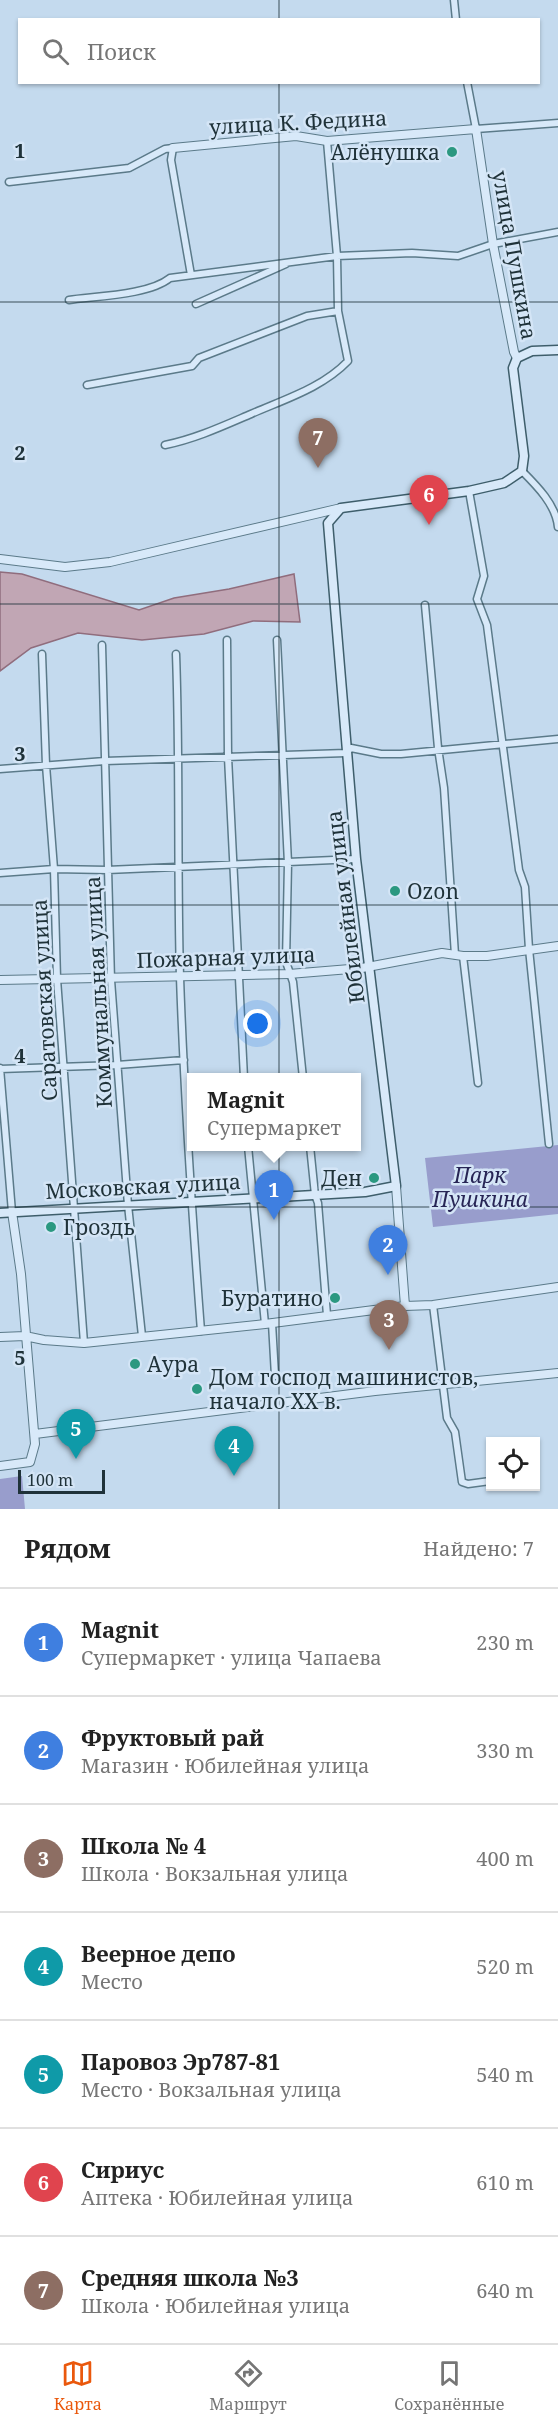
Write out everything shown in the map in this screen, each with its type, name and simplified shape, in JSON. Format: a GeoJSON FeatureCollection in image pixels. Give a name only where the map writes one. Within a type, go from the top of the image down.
{"type":"FeatureCollection","features":[{"type":"Feature","properties":{"kind":"main road"},"geometry":{"type":"LineString","coordinates":[[518,358],[532,351],[558,350]]}},
{"type":"Feature","properties":{"kind":"main road","name":"улица Пушкина"},"geometry":{"type":"LineString","coordinates":[[518,358],[513,368],[524,456],[522,471]]}},
{"type":"Feature","properties":{"kind":"main road"},"geometry":{"type":"LineString","coordinates":[[341,508],[469,491],[504,483],[522,471]]}},
{"type":"Feature","properties":{"kind":"main road","name":"Юбилейная улица"},"geometry":{"type":"LineString","coordinates":[[341,508],[328,523],[346,753],[356,860],[371,967],[396,1186]]}},
{"type":"Feature","properties":{"kind":"main road","name":"Московская улица"},"geometry":{"type":"LineString","coordinates":[[0,1213],[365,1192],[396,1186]]}},
{"type":"Feature","properties":{"kind":"street"},"geometry":{"type":"LineString","coordinates":[[454,0],[456,18]]}},
{"type":"Feature","properties":{"kind":"street","name":"улица Пушкина"},"geometry":{"type":"LineString","coordinates":[[467,84],[493,244],[514,352],[518,358]]}},
{"type":"Feature","properties":{"kind":"street","name":"улица К. Федина"},"geometry":{"type":"LineString","coordinates":[[9,182],[129,168],[165,149],[173,148],[296,136],[327,141],[558,123]]}},
{"type":"Feature","properties":{"kind":"street"},"geometry":{"type":"LineString","coordinates":[[165,445],[188,441],[312,388],[339,370],[348,361],[338,311],[337,256],[327,141]]}},
{"type":"Feature","properties":{"kind":"street"},"geometry":{"type":"LineString","coordinates":[[173,148],[171,160],[191,275]]}},
{"type":"Feature","properties":{"kind":"street"},"geometry":{"type":"LineString","coordinates":[[69,300],[162,285],[170,278],[337,256],[412,253],[458,256],[493,244],[558,232]]}},
{"type":"Feature","properties":{"kind":"street"},"geometry":{"type":"LineString","coordinates":[[195,304],[293,261]]}},
{"type":"Feature","properties":{"kind":"street"},"geometry":{"type":"LineString","coordinates":[[87,385],[192,366],[199,358],[307,316],[338,311]]}},
{"type":"Feature","properties":{"kind":"street"},"geometry":{"type":"LineString","coordinates":[[522,471],[539,487],[557,518],[558,527]]}},
{"type":"Feature","properties":{"kind":"street"},"geometry":{"type":"LineString","coordinates":[[469,491],[484,576],[477,599],[487,625],[519,870],[525,887],[549,1144]]}},
{"type":"Feature","properties":{"kind":"street"},"geometry":{"type":"LineString","coordinates":[[0,559],[65,567],[110,562],[341,508]]}},
{"type":"Feature","properties":{"kind":"street"},"geometry":{"type":"LineString","coordinates":[[424,605],[459,956],[478,1083]]}},
{"type":"Feature","properties":{"kind":"street"},"geometry":{"type":"LineString","coordinates":[[227,640],[228,757],[244,1073]]}},
{"type":"Feature","properties":{"kind":"street"},"geometry":{"type":"LineString","coordinates":[[277,640],[288,863],[286,962],[292,982],[303,1073]]}},
{"type":"Feature","properties":{"kind":"street","name":"Коммунальная улица"},"geometry":{"type":"LineString","coordinates":[[102,645],[111,980],[128,1205],[142,1336]]}},
{"type":"Feature","properties":{"kind":"street","name":"Саратовская улица"},"geometry":{"type":"LineString","coordinates":[[42,654],[46,765],[54,869],[57,979],[84,1343]]}},
{"type":"Feature","properties":{"kind":"street"},"geometry":{"type":"LineString","coordinates":[[176,654],[180,759],[180,977],[187,1113]]}},
{"type":"Feature","properties":{"kind":"street"},"geometry":{"type":"LineString","coordinates":[[0,769],[105,761],[346,753],[351,748],[381,754],[558,739]]}},
{"type":"Feature","properties":{"kind":"street"},"geometry":{"type":"LineString","coordinates":[[0,873],[54,869],[179,868],[356,860]]}},
{"type":"Feature","properties":{"kind":"street","name":"Пожарная улица"},"geometry":{"type":"LineString","coordinates":[[0,980],[111,980],[289,974],[371,967],[442,953],[459,956],[487,956],[558,946]]}},
{"type":"Feature","properties":{"kind":"street"},"geometry":{"type":"LineString","coordinates":[[0,1466],[30,1462],[35,1434],[0,1068],[117,1065],[184,1060]]}},
{"type":"Feature","properties":{"kind":"street"},"geometry":{"type":"LineString","coordinates":[[189,1151],[201,1331]]}},
{"type":"Feature","properties":{"kind":"street"},"geometry":{"type":"LineString","coordinates":[[248,1151],[251,1198],[275,1376]]}},
{"type":"Feature","properties":{"kind":"street"},"geometry":{"type":"LineString","coordinates":[[311,1151],[315,1195],[318,1203],[327,1315]]}},
{"type":"Feature","properties":{"kind":"street","name":"Юбилейная улица"},"geometry":{"type":"LineString","coordinates":[[396,1186],[405,1306]]}},
{"type":"Feature","properties":{"kind":"street"},"geometry":{"type":"LineString","coordinates":[[0,1337],[25,1336],[84,1343],[405,1306],[432,1305],[558,1287]]}},
{"type":"Feature","properties":{"kind":"street"},"geometry":{"type":"LineString","coordinates":[[432,1305],[447,1418],[455,1432],[462,1482],[468,1484],[486,1482]]}},
{"type":"Feature","properties":{"kind":"street"},"geometry":{"type":"LineString","coordinates":[[35,1434],[383,1390],[558,1373]]}},
{"type":"Feature","properties":{"kind":"green space","name":"Парк Пушкина"},"geometry":{"type":"Polygon","coordinates":[[[558,1145],[558,1214],[433,1227],[425,1158],[558,1145]]]}},
{"type":"Feature","properties":{"kind":"green space"},"geometry":{"type":"Polygon","coordinates":[[[22,1476],[25,1509],[0,1509],[0,1479],[22,1476]]]}},
{"type":"Feature","properties":{"kind":"shaded area"},"geometry":{"type":"Polygon","coordinates":[[[0,572],[22,574],[139,610],[174,598],[229,589],[294,574],[300,622],[253,621],[204,634],[142,640],[78,633],[31,648],[0,671],[0,572]]]}},
{"type":"Feature","properties":{"kind":"place","name":"Алёнушка"},"geometry":{"type":"Point","coordinates":[452,152]}},
{"type":"Feature","properties":{"kind":"place","name":"Средняя школа №3"},"geometry":{"type":"Point","coordinates":[318,468]}},
{"type":"Feature","properties":{"kind":"place","name":"Сириус"},"geometry":{"type":"Point","coordinates":[429,525]}},
{"type":"Feature","properties":{"kind":"place","name":"Ozon"},"geometry":{"type":"Point","coordinates":[395,891]}},
{"type":"Feature","properties":{"kind":"place","name":"Ден"},"geometry":{"type":"Point","coordinates":[374,1178]}},
{"type":"Feature","properties":{"kind":"place","name":"Magnit"},"geometry":{"type":"Point","coordinates":[274,1220]}},
{"type":"Feature","properties":{"kind":"place","name":"Гроздь"},"geometry":{"type":"Point","coordinates":[51,1227]}},
{"type":"Feature","properties":{"kind":"place","name":"Фруктовый рай"},"geometry":{"type":"Point","coordinates":[388,1275]}},
{"type":"Feature","properties":{"kind":"place","name":"Буратино"},"geometry":{"type":"Point","coordinates":[335,1298]}},
{"type":"Feature","properties":{"kind":"place","name":"Школа № 4"},"geometry":{"type":"Point","coordinates":[389,1350]}},
{"type":"Feature","properties":{"kind":"place","name":"Аура"},"geometry":{"type":"Point","coordinates":[135,1364]}},
{"type":"Feature","properties":{"kind":"place","name":"Дом господ машинистов, начало XX в."},"geometry":{"type":"Point","coordinates":[197,1389]}},
{"type":"Feature","properties":{"kind":"place","name":"Паровоз Эр787-81"},"geometry":{"type":"Point","coordinates":[76,1459]}},
{"type":"Feature","properties":{"kind":"place","name":"Веерное депо"},"geometry":{"type":"Point","coordinates":[234,1476]}}]}
